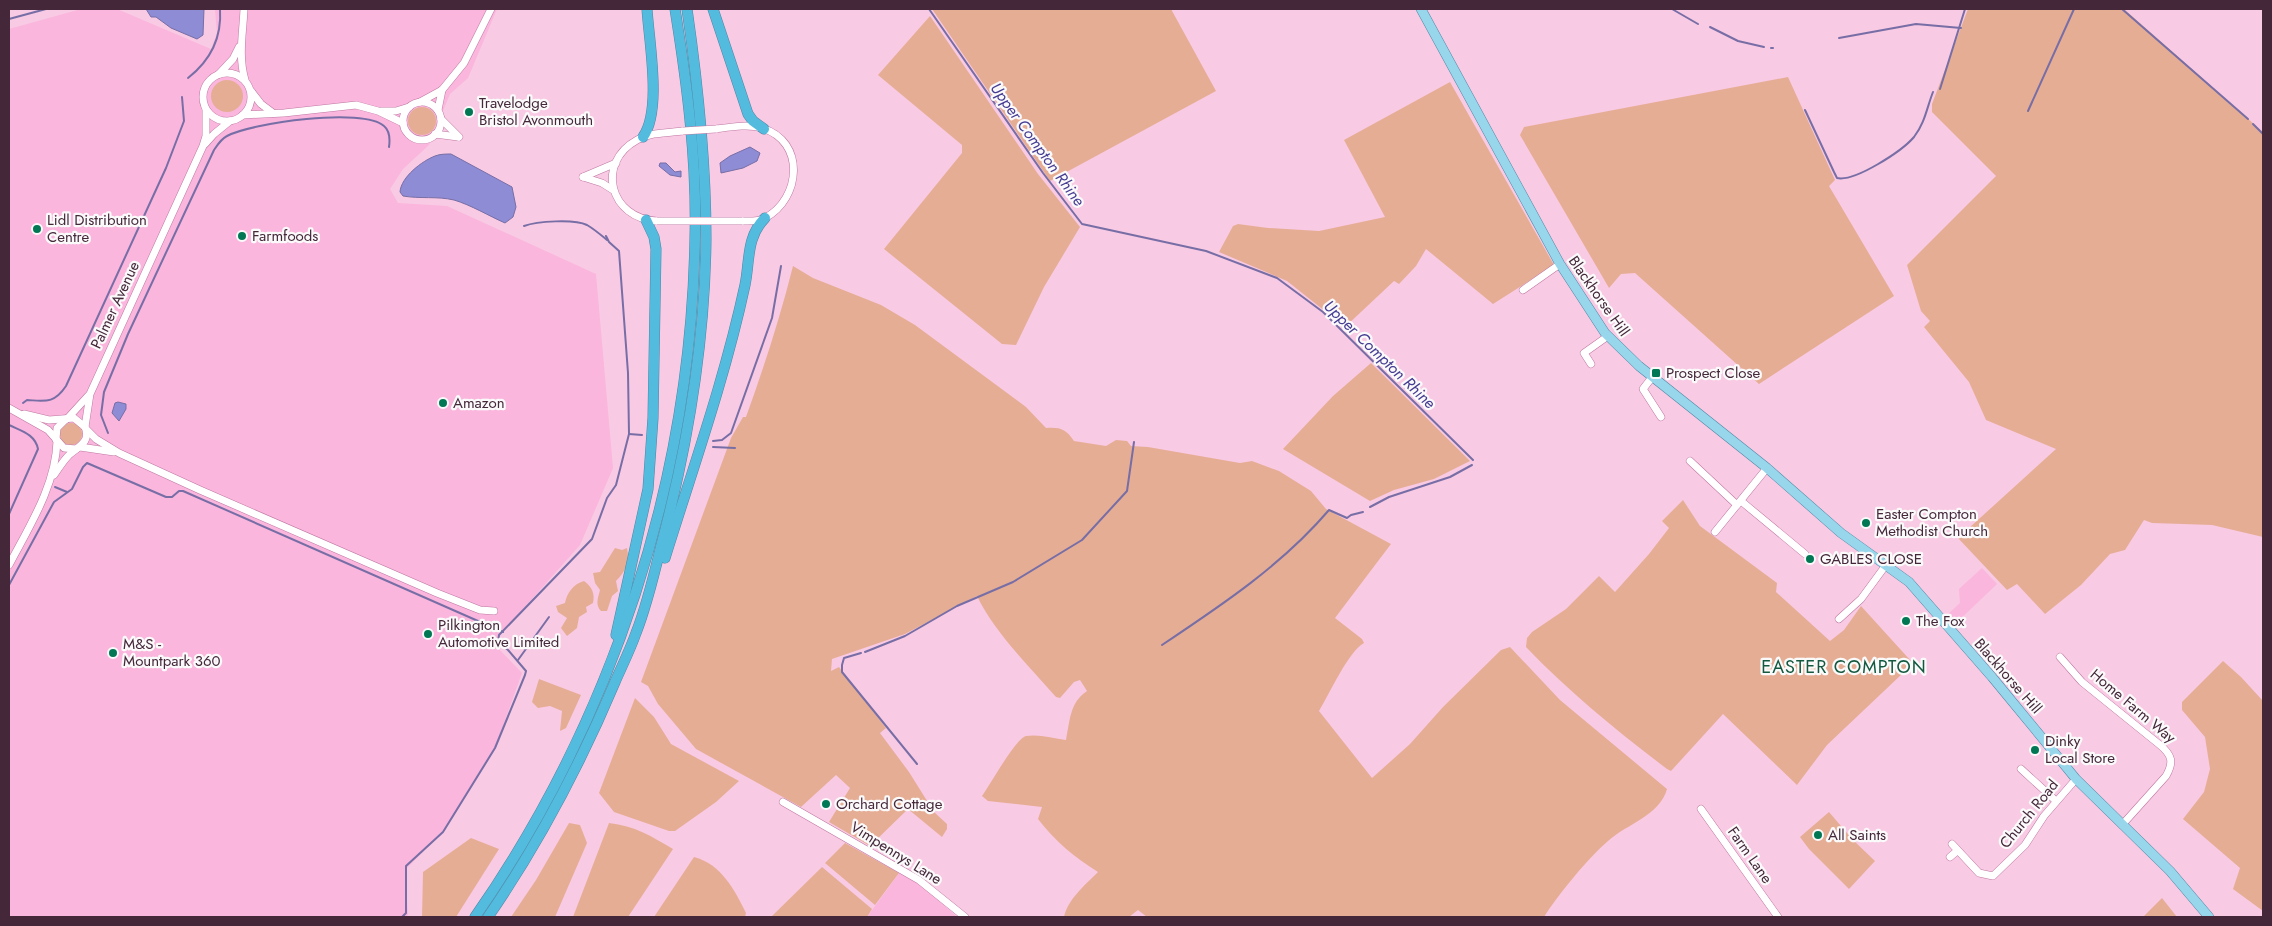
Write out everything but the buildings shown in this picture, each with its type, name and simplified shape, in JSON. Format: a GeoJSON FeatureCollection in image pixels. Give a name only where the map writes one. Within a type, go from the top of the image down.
{"type":"FeatureCollection","features":[{"type":"Feature","properties":{"kind":"highway"},"geometry":{"type":"LineString","coordinates":[[643,137],[652,120],[654,97],[647,9]]}},
{"type":"Feature","properties":{"kind":"highway"},"geometry":{"type":"LineString","coordinates":[[475,917],[500,882],[547,802],[582,733],[631,610],[664,492],[678,419],[690,328],[695,238],[693,150],[686,76],[675,9]]}},
{"type":"Feature","properties":{"kind":"highway"},"geometry":{"type":"LineString","coordinates":[[636,633],[675,493],[692,406],[702,329],[706,238],[703,151],[697,76],[686,9]]}},
{"type":"Feature","properties":{"kind":"highway"},"geometry":{"type":"LineString","coordinates":[[713,9],[748,114],[753,121],[764,129]]}},
{"type":"Feature","properties":{"kind":"highway"},"geometry":{"type":"LineString","coordinates":[[488,917],[510,885],[557,806],[592,736],[651,602],[725,368],[745,283],[752,236],[765,218]]}},
{"type":"Feature","properties":{"kind":"highway"},"geometry":{"type":"LineString","coordinates":[[610,665],[648,489],[652,447],[656,249],[654,237],[646,220]]}},
{"type":"Feature","properties":{"kind":"main road","name":"Blackhorse Hill"},"geometry":{"type":"LineString","coordinates":[[1421,9],[1560,264],[1608,336],[1653,376],[1767,468],[1845,536],[1909,582],[1922,595],[2076,779],[2170,872],[2209,917]]}},
{"type":"Feature","properties":{"kind":"street"},"geometry":{"type":"LineString","coordinates":[[244,9],[240,44],[242,70],[250,90],[261,104],[273,113]]}},
{"type":"Feature","properties":{"kind":"street"},"geometry":{"type":"LineString","coordinates":[[378,111],[396,111],[409,107],[442,90],[464,63],[491,9]]}},
{"type":"Feature","properties":{"kind":"street"},"geometry":{"type":"LineString","coordinates":[[240,44],[233,58],[204,87],[202,99],[206,110],[217,119],[230,121],[243,115],[293,113],[356,105],[378,111],[403,123]]}},
{"type":"Feature","properties":{"kind":"street"},"geometry":{"type":"LineString","coordinates":[[218,74],[233,74],[246,82]]}},
{"type":"Feature","properties":{"kind":"street"},"geometry":{"type":"LineString","coordinates":[[243,115],[250,103],[250,90]]}},
{"type":"Feature","properties":{"kind":"street"},"geometry":{"type":"LineString","coordinates":[[409,107],[405,112],[403,123],[408,133],[417,139],[428,139],[436,134],[441,124],[438,110],[442,90]]}},
{"type":"Feature","properties":{"kind":"street"},"geometry":{"type":"LineString","coordinates":[[420,102],[427,102],[438,110]]}},
{"type":"Feature","properties":{"kind":"street","name":"Palmer Avenue"},"geometry":{"type":"LineString","coordinates":[[90,394],[203,146],[206,136],[206,110]]}},
{"type":"Feature","properties":{"kind":"street"},"geometry":{"type":"LineString","coordinates":[[436,134],[459,137],[441,119]]}},
{"type":"Feature","properties":{"kind":"street","name":"Palmer Avenue"},"geometry":{"type":"LineString","coordinates":[[203,146],[230,121]]}},
{"type":"Feature","properties":{"kind":"street"},"geometry":{"type":"LineString","coordinates":[[752,126],[764,129],[781,140],[789,150],[793,160],[794,178],[786,200],[778,210],[765,218],[742,221],[646,220],[627,209],[620,202],[614,190],[613,172],[616,163],[629,145],[643,137],[683,131],[752,126]]}},
{"type":"Feature","properties":{"kind":"street"},"geometry":{"type":"LineString","coordinates":[[614,190],[602,183],[583,177],[616,163]]}},
{"type":"Feature","properties":{"kind":"street"},"geometry":{"type":"LineString","coordinates":[[1534,292],[1527,287],[1560,264]]}},
{"type":"Feature","properties":{"kind":"street"},"geometry":{"type":"LineString","coordinates":[[1591,364],[1584,353],[1608,336]]}},
{"type":"Feature","properties":{"kind":"street"},"geometry":{"type":"LineString","coordinates":[[1653,376],[1643,389],[1661,417]]}},
{"type":"Feature","properties":{"kind":"street"},"geometry":{"type":"LineString","coordinates":[[50,480],[56,456],[57,428],[90,394]]}},
{"type":"Feature","properties":{"kind":"street"},"geometry":{"type":"LineString","coordinates":[[9,565],[50,480],[63,462],[87,439],[86,428],[90,394]]}},
{"type":"Feature","properties":{"kind":"street"},"geometry":{"type":"LineString","coordinates":[[9,408],[49,420],[78,420],[96,439],[119,453],[437,593],[480,610],[494,610]]}},
{"type":"Feature","properties":{"kind":"street"},"geometry":{"type":"LineString","coordinates":[[24,414],[48,430],[64,448],[119,453]]}},
{"type":"Feature","properties":{"kind":"street"},"geometry":{"type":"LineString","coordinates":[[1690,461],[1739,503],[1805,554]]}},
{"type":"Feature","properties":{"kind":"street"},"geometry":{"type":"LineString","coordinates":[[1700,470],[1706,463]]}},
{"type":"Feature","properties":{"kind":"street"},"geometry":{"type":"LineString","coordinates":[[1715,532],[1767,468]]}},
{"type":"Feature","properties":{"kind":"street"},"geometry":{"type":"LineString","coordinates":[[1838,619],[1861,599],[1886,565]]}},
{"type":"Feature","properties":{"kind":"street","name":"Home Farm Way"},"geometry":{"type":"LineString","coordinates":[[2060,657],[2082,682],[2164,748],[2171,758],[2172,767],[2166,776],[2122,825]]}},
{"type":"Feature","properties":{"kind":"street"},"geometry":{"type":"LineString","coordinates":[[2021,769],[2056,801]]}},
{"type":"Feature","properties":{"kind":"street","name":"Church Road"},"geometry":{"type":"LineString","coordinates":[[1952,844],[1979,873],[1992,876],[2023,846],[2056,801],[2076,779]]}},
{"type":"Feature","properties":{"kind":"street","name":"Vimpennys Lane"},"geometry":{"type":"LineString","coordinates":[[783,802],[919,880],[965,917]]}},
{"type":"Feature","properties":{"kind":"street","name":"Farm Lane"},"geometry":{"type":"LineString","coordinates":[[1701,809],[1778,917]]}},
{"type":"Feature","properties":{"kind":"street"},"geometry":{"type":"LineString","coordinates":[[1950,857],[1958,851]]}},
{"type":"Feature","properties":{"kind":"shaded area"},"geometry":{"type":"Polygon","coordinates":[[[81,9],[117,9],[211,49],[217,33],[215,9],[497,9],[468,78],[450,94],[429,145],[403,169],[390,189],[398,203],[447,206],[596,274],[613,468],[580,545],[493,643],[522,673],[495,748],[443,832],[405,870],[408,915],[406,917],[9,917],[9,29],[81,9]]]}},
{"type":"Feature","properties":{"kind":"shaded area"},"geometry":{"type":"Polygon","coordinates":[[[932,9],[1171,9],[1216,91],[1050,181],[932,9]]]}},
{"type":"Feature","properties":{"kind":"shaded area"},"geometry":{"type":"Polygon","coordinates":[[[1968,9],[2124,9],[2263,132],[2263,537],[2212,525],[2152,523],[2144,520],[2125,550],[2110,554],[2081,585],[2045,614],[2017,584],[2007,590],[1958,538],[2056,449],[1986,420],[1969,382],[1924,327],[1930,321],[1921,311],[1907,265],[1996,176],[1932,112],[1932,104],[1968,9]]]}},
{"type":"Feature","properties":{"kind":"shaded area"},"geometry":{"type":"Polygon","coordinates":[[[930,16],[1038,174],[1080,227],[1044,287],[1016,345],[1002,344],[884,249],[962,153],[962,145],[878,75],[930,16]]]}},
{"type":"Feature","properties":{"kind":"shaded area"},"geometry":{"type":"Polygon","coordinates":[[[1788,77],[1835,180],[1829,186],[1894,296],[1759,384],[1635,273],[1621,274],[1609,288],[1520,135],[1524,127],[1788,77]]]}},
{"type":"Feature","properties":{"kind":"shaded area"},"geometry":{"type":"Polygon","coordinates":[[[227,80],[233,81],[238,85],[242,90],[242,102],[238,107],[233,111],[227,112],[221,111],[216,107],[212,102],[211,96],[212,90],[216,85],[221,81],[227,80]]]}},
{"type":"Feature","properties":{"kind":"shaded area"},"geometry":{"type":"Polygon","coordinates":[[[1450,82],[1554,265],[1493,304],[1426,249],[1416,266],[1399,284],[1394,281],[1345,327],[1287,281],[1219,252],[1233,226],[1238,224],[1319,231],[1385,217],[1344,140],[1450,82]]]}},
{"type":"Feature","properties":{"kind":"shaded area"},"geometry":{"type":"Polygon","coordinates":[[[422,107],[432,111],[436,121],[432,131],[422,135],[412,131],[408,121],[412,111],[422,107]]]}},
{"type":"Feature","properties":{"kind":"shaded area"},"geometry":{"type":"Polygon","coordinates":[[[793,266],[813,278],[881,305],[915,325],[1026,407],[1046,428],[1062,430],[1074,441],[1106,446],[1116,440],[1127,441],[1131,446],[1148,447],[1240,463],[1252,461],[1279,471],[1311,491],[1326,509],[1391,544],[1335,618],[1362,639],[1364,643],[1346,664],[1319,711],[1372,778],[1410,744],[1443,707],[1501,650],[1510,647],[1560,700],[1667,789],[1663,798],[1650,812],[1600,848],[1574,877],[1544,917],[1147,917],[1138,910],[1129,917],[1064,917],[1073,898],[1098,872],[1065,848],[1044,827],[1038,819],[1042,807],[988,801],[982,796],[1010,753],[1026,736],[1046,736],[1066,740],[1074,706],[1081,695],[1087,691],[1080,680],[1074,682],[1060,698],[1056,697],[1003,636],[984,610],[977,596],[905,634],[832,659],[831,671],[839,667],[886,728],[880,733],[909,772],[934,812],[947,824],[947,829],[942,837],[908,809],[870,846],[829,822],[850,788],[836,775],[801,807],[696,749],[658,704],[648,686],[641,682],[731,438],[743,417],[746,417],[783,304],[793,266]]]}},
{"type":"Feature","properties":{"kind":"shaded area"},"geometry":{"type":"Polygon","coordinates":[[[1371,363],[1470,461],[1434,479],[1394,490],[1370,501],[1283,449],[1333,396],[1371,363]]]}},
{"type":"Feature","properties":{"kind":"shaded area"},"geometry":{"type":"Polygon","coordinates":[[[71,423],[79,426],[82,434],[79,442],[71,445],[63,442],[60,434],[63,426],[71,423]]]}},
{"type":"Feature","properties":{"kind":"shaded area"},"geometry":{"type":"Polygon","coordinates":[[[1683,500],[1700,526],[1777,583],[1776,592],[1830,641],[1844,630],[1861,606],[1911,661],[1902,674],[1827,745],[1797,785],[1723,714],[1671,771],[1667,769],[1594,711],[1526,647],[1527,638],[1532,632],[1566,609],[1599,576],[1615,592],[1669,528],[1662,521],[1683,500]]]}},
{"type":"Feature","properties":{"kind":"shaded area"},"geometry":{"type":"Polygon","coordinates":[[[615,548],[622,550],[627,548],[627,562],[625,570],[616,581],[618,591],[612,596],[607,611],[601,611],[598,604],[600,590],[595,583],[593,573],[600,572],[615,548]]]}},
{"type":"Feature","properties":{"kind":"shaded area"},"geometry":{"type":"Polygon","coordinates":[[[1982,568],[1997,584],[1954,625],[1946,616],[1960,603],[1959,589],[1982,568]]]}},
{"type":"Feature","properties":{"kind":"shaded area"},"geometry":{"type":"Polygon","coordinates":[[[584,581],[592,590],[594,596],[593,603],[586,607],[587,612],[579,617],[577,628],[567,636],[561,628],[567,618],[558,612],[556,606],[565,603],[571,589],[584,581]]]}},
{"type":"Feature","properties":{"kind":"shaded area"},"geometry":{"type":"Polygon","coordinates":[[[2223,661],[2263,701],[2263,911],[2233,889],[2240,868],[2183,819],[2204,792],[2210,769],[2205,737],[2182,710],[2182,702],[2223,661]]]}},
{"type":"Feature","properties":{"kind":"shaded area"},"geometry":{"type":"Polygon","coordinates":[[[539,679],[581,695],[566,728],[560,731],[562,711],[550,706],[538,708],[532,702],[539,679]]]}},
{"type":"Feature","properties":{"kind":"shaded area"},"geometry":{"type":"Polygon","coordinates":[[[635,698],[654,717],[671,744],[739,781],[716,802],[675,831],[669,831],[614,812],[599,793],[635,698]]]}},
{"type":"Feature","properties":{"kind":"shaded area"},"geometry":{"type":"Polygon","coordinates":[[[1829,812],[1853,840],[1875,861],[1849,889],[1809,849],[1800,837],[1829,812]]]}},
{"type":"Feature","properties":{"kind":"shaded area"},"geometry":{"type":"Polygon","coordinates":[[[569,823],[580,825],[587,843],[555,917],[511,917],[536,880],[569,823]]]}},
{"type":"Feature","properties":{"kind":"shaded area"},"geometry":{"type":"Polygon","coordinates":[[[609,823],[635,829],[673,849],[628,917],[573,917],[609,823]]]}},
{"type":"Feature","properties":{"kind":"shaded area"},"geometry":{"type":"Polygon","coordinates":[[[471,838],[499,849],[456,917],[422,917],[423,872],[471,838]]]}},
{"type":"Feature","properties":{"kind":"shaded area"},"geometry":{"type":"Polygon","coordinates":[[[845,843],[899,873],[875,905],[825,863],[845,843]]]}},
{"type":"Feature","properties":{"kind":"shaded area"},"geometry":{"type":"Polygon","coordinates":[[[694,857],[712,865],[726,879],[746,913],[745,917],[654,917],[694,857]]]}},
{"type":"Feature","properties":{"kind":"shaded area"},"geometry":{"type":"Polygon","coordinates":[[[822,867],[872,909],[867,917],[771,917],[822,867]]]}},
{"type":"Feature","properties":{"kind":"shaded area"},"geometry":{"type":"Polygon","coordinates":[[[900,872],[922,886],[957,917],[867,917],[900,872]]]}},
{"type":"Feature","properties":{"kind":"shaded area"},"geometry":{"type":"Polygon","coordinates":[[[2162,898],[2177,917],[2143,917],[2162,898]]]}},
{"type":"Feature","properties":{"kind":"water"},"geometry":{"type":"Polygon","coordinates":[[[146,9],[204,9],[203,35],[197,39],[171,28],[156,17],[151,17],[146,9]]]}},
{"type":"Feature","properties":{"kind":"water"},"geometry":{"type":"Polygon","coordinates":[[[750,147],[760,153],[757,161],[743,168],[721,173],[720,163],[750,147]]]}},
{"type":"Feature","properties":{"kind":"water"},"geometry":{"type":"Polygon","coordinates":[[[451,154],[512,187],[516,207],[513,217],[505,223],[454,200],[403,196],[400,192],[401,186],[413,170],[435,156],[451,154]]]}},
{"type":"Feature","properties":{"kind":"water"},"geometry":{"type":"Polygon","coordinates":[[[660,163],[666,163],[675,172],[681,171],[681,177],[670,175],[659,166],[660,163]]]}},
{"type":"Feature","properties":{"kind":"water"},"geometry":{"type":"Polygon","coordinates":[[[115,403],[126,404],[126,409],[119,421],[112,413],[115,403]]]}},
{"type":"Feature","properties":{"kind":"waterway"},"geometry":{"type":"LineString","coordinates":[[9,19],[46,9]]}},
{"type":"Feature","properties":{"kind":"waterway"},"geometry":{"type":"LineString","coordinates":[[188,78],[203,64],[213,48],[219,29],[220,9]]}},
{"type":"Feature","properties":{"kind":"waterway","name":"Upper Compton Rhine"},"geometry":{"type":"LineString","coordinates":[[929,9],[1043,173],[1082,224],[1206,251],[1277,278],[1323,312],[1473,460]]}},
{"type":"Feature","properties":{"kind":"waterway"},"geometry":{"type":"LineString","coordinates":[[1672,9],[1698,24]]}},
{"type":"Feature","properties":{"kind":"waterway"},"geometry":{"type":"LineString","coordinates":[[1940,89],[1965,9]]}},
{"type":"Feature","properties":{"kind":"waterway"},"geometry":{"type":"LineString","coordinates":[[2028,111],[2074,9]]}},
{"type":"Feature","properties":{"kind":"waterway"},"geometry":{"type":"LineString","coordinates":[[2122,9],[2248,119]]}},
{"type":"Feature","properties":{"kind":"waterway"},"geometry":{"type":"LineString","coordinates":[[1839,38],[1916,24],[1961,28]]}},
{"type":"Feature","properties":{"kind":"waterway"},"geometry":{"type":"LineString","coordinates":[[1710,27],[1738,41],[1764,47]]}},
{"type":"Feature","properties":{"kind":"waterway"},"geometry":{"type":"LineString","coordinates":[[1805,110],[1837,178],[1845,178],[1878,164],[1908,143],[1921,126],[1933,92]]}},
{"type":"Feature","properties":{"kind":"waterway"},"geometry":{"type":"LineString","coordinates":[[23,403],[27,400],[44,401],[53,399],[66,386],[166,168],[184,121],[182,97]]}},
{"type":"Feature","properties":{"kind":"waterway"},"geometry":{"type":"LineString","coordinates":[[108,433],[101,415],[104,392],[128,334],[214,150],[221,140],[240,131],[259,126],[331,117],[372,120],[384,126],[388,133],[389,147]]}},
{"type":"Feature","properties":{"kind":"waterway"},"geometry":{"type":"LineString","coordinates":[[2253,124],[2263,134]]}},
{"type":"Feature","properties":{"kind":"waterway"},"geometry":{"type":"LineString","coordinates":[[524,226],[556,221],[581,223],[587,225],[607,240]]}},
{"type":"Feature","properties":{"kind":"waterway"},"geometry":{"type":"LineString","coordinates":[[402,917],[406,913],[406,866],[443,832],[495,748],[525,675],[526,671],[508,650],[498,642],[499,635],[592,539],[607,498],[616,485],[629,434],[628,373],[619,251],[609,242],[606,236]]}},
{"type":"Feature","properties":{"kind":"waterway"},"geometry":{"type":"LineString","coordinates":[[713,441],[722,440],[731,433],[772,318],[781,266]]}},
{"type":"Feature","properties":{"kind":"waterway"},"geometry":{"type":"LineString","coordinates":[[9,425],[31,436],[38,449],[9,514]]}},
{"type":"Feature","properties":{"kind":"waterway"},"geometry":{"type":"LineString","coordinates":[[629,434],[642,435]]}},
{"type":"Feature","properties":{"kind":"waterway"},"geometry":{"type":"LineString","coordinates":[[865,652],[905,636],[957,606],[1013,582],[1082,540],[1127,491],[1134,442]]}},
{"type":"Feature","properties":{"kind":"waterway"},"geometry":{"type":"LineString","coordinates":[[713,447],[735,448]]}},
{"type":"Feature","properties":{"kind":"waterway"},"geometry":{"type":"LineString","coordinates":[[9,585],[54,502],[72,489],[87,463],[166,497],[172,497],[179,491],[183,491],[503,632]]}},
{"type":"Feature","properties":{"kind":"waterway"},"geometry":{"type":"LineString","coordinates":[[1370,507],[1389,497],[1450,477],[1472,465]]}},
{"type":"Feature","properties":{"kind":"waterway"},"geometry":{"type":"LineString","coordinates":[[55,487],[67,492]]}},
{"type":"Feature","properties":{"kind":"waterway"},"geometry":{"type":"LineString","coordinates":[[1162,645],[1250,583],[1292,549],[1329,510],[1347,518],[1363,512]]}},
{"type":"Feature","properties":{"kind":"waterway"},"geometry":{"type":"LineString","coordinates":[[518,660],[549,617]]}},
{"type":"Feature","properties":{"kind":"waterway"},"geometry":{"type":"LineString","coordinates":[[861,653],[844,658],[842,672],[917,764]]}},
{"type":"Feature","properties":{"kind":"place","name":"Travelodge Bristol Avonmouth"},"geometry":{"type":"Point","coordinates":[469,112]}},
{"type":"Feature","properties":{"kind":"place","name":"Lidl Distribution Centre"},"geometry":{"type":"Point","coordinates":[37,229]}},
{"type":"Feature","properties":{"kind":"place","name":"Farmfoods"},"geometry":{"type":"Point","coordinates":[242,236]}},
{"type":"Feature","properties":{"kind":"place","name":"Prospect Close"},"geometry":{"type":"Point","coordinates":[1656,373]}},
{"type":"Feature","properties":{"kind":"place","name":"Amazon"},"geometry":{"type":"Point","coordinates":[443,403]}},
{"type":"Feature","properties":{"kind":"place","name":"Easter Compton Methodist Church"},"geometry":{"type":"Point","coordinates":[1866,523]}},
{"type":"Feature","properties":{"kind":"place","name":"GABLES CLOSE"},"geometry":{"type":"Point","coordinates":[1810,559]}},
{"type":"Feature","properties":{"kind":"place","name":"The Fox"},"geometry":{"type":"Point","coordinates":[1906,621]}},
{"type":"Feature","properties":{"kind":"place","name":"Pilkington Automotive Limited"},"geometry":{"type":"Point","coordinates":[428,634]}},
{"type":"Feature","properties":{"kind":"place","name":"M&S - Mountpark 360"},"geometry":{"type":"Point","coordinates":[113,653]}},
{"type":"Feature","properties":{"kind":"place","name":"Dinky Local Store"},"geometry":{"type":"Point","coordinates":[2035,750]}},
{"type":"Feature","properties":{"kind":"place","name":"Orchard Cottage"},"geometry":{"type":"Point","coordinates":[826,804]}},
{"type":"Feature","properties":{"kind":"place","name":"All Saints"},"geometry":{"type":"Point","coordinates":[1818,835]}},
{"type":"Feature","properties":{"kind":"district","name":"EASTER COMPTON"},"geometry":{"type":"Point","coordinates":[1844,667]}}]}
